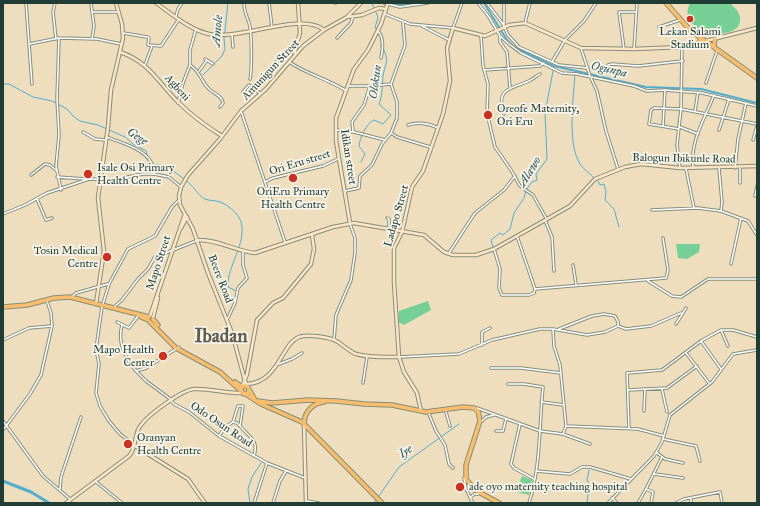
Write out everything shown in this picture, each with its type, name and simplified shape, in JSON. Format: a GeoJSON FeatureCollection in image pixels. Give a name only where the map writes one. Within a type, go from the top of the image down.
{"type":"FeatureCollection","features":[{"type":"Feature","properties":{"kind":"highway"},"geometry":{"type":"LineString","coordinates":[[667,3],[680,20],[700,37],[708,41],[718,50],[757,77]]}},
{"type":"Feature","properties":{"kind":"highway"},"geometry":{"type":"LineString","coordinates":[[667,3],[688,26],[757,77]]}},
{"type":"Feature","properties":{"kind":"highway"},"geometry":{"type":"LineString","coordinates":[[699,43],[700,37]]}},
{"type":"Feature","properties":{"kind":"highway"},"geometry":{"type":"LineString","coordinates":[[714,45],[715,39]]}},
{"type":"Feature","properties":{"kind":"highway"},"geometry":{"type":"LineString","coordinates":[[3,308],[28,306],[47,300],[72,297],[151,319]]}},
{"type":"Feature","properties":{"kind":"highway"},"geometry":{"type":"LineString","coordinates":[[61,298],[74,299],[96,304]]}},
{"type":"Feature","properties":{"kind":"highway"},"geometry":{"type":"LineString","coordinates":[[103,306],[151,319],[178,348],[224,375],[257,401],[304,422],[383,503]]}},
{"type":"Feature","properties":{"kind":"highway"},"geometry":{"type":"LineString","coordinates":[[242,390],[248,393],[249,390],[252,397],[257,401],[272,403],[308,400],[333,401],[363,406],[388,406],[421,411],[438,411],[463,407],[474,408],[480,414],[480,424],[464,468],[464,478],[471,489],[496,503]]}},
{"type":"Feature","properties":{"kind":"highway"},"geometry":{"type":"LineString","coordinates":[[304,422],[306,414],[314,405],[320,402],[333,401]]}},
{"type":"Feature","properties":{"kind":"highway"},"geometry":{"type":"LineString","coordinates":[[388,406],[429,414],[466,408],[476,412],[478,425],[466,469],[467,481],[475,490],[499,503]]}},
{"type":"Feature","properties":{"kind":"main road"},"geometry":{"type":"LineString","coordinates":[[96,304],[97,287],[104,251],[98,205],[111,90],[123,33],[116,3]]}},
{"type":"Feature","properties":{"kind":"main road"},"geometry":{"type":"LineString","coordinates":[[156,3],[196,30],[208,34],[224,35],[299,24],[318,27],[324,30]]}},
{"type":"Feature","properties":{"kind":"main road"},"geometry":{"type":"LineString","coordinates":[[295,53],[300,33],[298,3]]}},
{"type":"Feature","properties":{"kind":"main road"},"geometry":{"type":"LineString","coordinates":[[347,17],[361,3]]}},
{"type":"Feature","properties":{"kind":"main road"},"geometry":{"type":"LineString","coordinates":[[386,9],[388,4]]}},
{"type":"Feature","properties":{"kind":"main road","name":"Amunigun Street"},"geometry":{"type":"LineString","coordinates":[[181,187],[186,178],[241,111],[261,94],[295,53],[324,30],[347,17],[362,15],[374,9],[386,9]]}},
{"type":"Feature","properties":{"kind":"main road","name":"Idikan street"},"geometry":{"type":"LineString","coordinates":[[350,223],[335,130],[336,118],[345,90],[357,64],[368,50],[386,9]]}},
{"type":"Feature","properties":{"kind":"main road"},"geometry":{"type":"LineString","coordinates":[[453,28],[481,36],[514,24],[525,23],[542,32],[565,40],[581,48],[624,49],[682,47],[757,28]]}},
{"type":"Feature","properties":{"kind":"main road","name":"Ladapo Street"},"geometry":{"type":"LineString","coordinates":[[421,411],[415,388],[404,372],[399,357],[394,248],[402,232],[410,191],[423,171],[438,128],[442,121],[449,88],[447,53],[453,28]]}},
{"type":"Feature","properties":{"kind":"main road","name":"Agbeni"},"geometry":{"type":"LineString","coordinates":[[120,52],[134,58],[144,66],[161,81],[178,103],[222,136]]}},
{"type":"Feature","properties":{"kind":"main road","name":"Balogun Ibikunle Road"},"geometry":{"type":"LineString","coordinates":[[448,254],[471,256],[494,249],[573,204],[595,179],[618,169],[641,164],[680,168],[740,168],[757,166]]}},
{"type":"Feature","properties":{"kind":"main road"},"geometry":{"type":"LineString","coordinates":[[179,200],[181,187]]}},
{"type":"Feature","properties":{"kind":"main road","name":"Beere Road"},"geometry":{"type":"LineString","coordinates":[[179,200],[197,240],[208,273],[227,320],[249,390]]}},
{"type":"Feature","properties":{"kind":"main road","name":"Mapo Street"},"geometry":{"type":"LineString","coordinates":[[151,319],[186,215]]}},
{"type":"Feature","properties":{"kind":"main road"},"geometry":{"type":"LineString","coordinates":[[197,240],[211,241],[242,251],[260,252],[333,227],[350,223],[427,236],[440,250],[448,254]]}},
{"type":"Feature","properties":{"kind":"main road"},"geometry":{"type":"LineString","coordinates":[[66,503],[129,456],[135,446],[137,433],[142,423],[189,389],[202,389],[230,393],[242,390],[246,383],[257,320],[273,303],[283,298],[311,264],[314,249],[312,235]]}},
{"type":"Feature","properties":{"kind":"main road"},"geometry":{"type":"LineString","coordinates":[[249,390],[254,384],[279,364],[289,346],[298,338],[306,336],[334,340],[354,353],[367,356],[399,357]]}},
{"type":"Feature","properties":{"kind":"main road"},"geometry":{"type":"LineString","coordinates":[[246,383],[254,384]]}},
{"type":"Feature","properties":{"kind":"main road"},"geometry":{"type":"LineString","coordinates":[[230,393],[242,390]]}},
{"type":"Feature","properties":{"kind":"main road"},"geometry":{"type":"LineString","coordinates":[[304,422],[306,502]]}},
{"type":"Feature","properties":{"kind":"main road"},"geometry":{"type":"LineString","coordinates":[[135,446],[188,479],[205,503]]}},
{"type":"Feature","properties":{"kind":"street"},"geometry":{"type":"LineString","coordinates":[[26,3],[32,84]]}},
{"type":"Feature","properties":{"kind":"street"},"geometry":{"type":"LineString","coordinates":[[55,3],[53,12],[56,39]]}},
{"type":"Feature","properties":{"kind":"street"},"geometry":{"type":"LineString","coordinates":[[91,3],[94,26],[92,39]]}},
{"type":"Feature","properties":{"kind":"street"},"geometry":{"type":"LineString","coordinates":[[123,33],[147,37],[148,44],[152,46],[163,45],[178,17],[178,9],[182,3]]}},
{"type":"Feature","properties":{"kind":"street"},"geometry":{"type":"LineString","coordinates":[[244,3],[245,14],[249,22],[251,32],[250,52],[252,67],[250,79]]}},
{"type":"Feature","properties":{"kind":"street"},"geometry":{"type":"LineString","coordinates":[[269,3],[272,28]]}},
{"type":"Feature","properties":{"kind":"street"},"geometry":{"type":"LineString","coordinates":[[384,3],[405,7],[428,3]]}},
{"type":"Feature","properties":{"kind":"street"},"geometry":{"type":"LineString","coordinates":[[385,14],[403,23],[453,28],[462,3]]}},
{"type":"Feature","properties":{"kind":"street"},"geometry":{"type":"LineString","coordinates":[[478,3],[498,31],[500,36],[499,39],[507,52],[510,87]]}},
{"type":"Feature","properties":{"kind":"street"},"geometry":{"type":"LineString","coordinates":[[487,3],[514,43],[552,62],[574,68],[588,68]]}},
{"type":"Feature","properties":{"kind":"street"},"geometry":{"type":"LineString","coordinates":[[504,3],[504,27]]}},
{"type":"Feature","properties":{"kind":"street"},"geometry":{"type":"LineString","coordinates":[[525,23],[530,3]]}},
{"type":"Feature","properties":{"kind":"street"},"geometry":{"type":"LineString","coordinates":[[552,62],[565,40],[584,21],[596,3]]}},
{"type":"Feature","properties":{"kind":"street"},"geometry":{"type":"LineString","coordinates":[[634,49],[637,3]]}},
{"type":"Feature","properties":{"kind":"street"},"geometry":{"type":"LineString","coordinates":[[92,12],[118,12]]}},
{"type":"Feature","properties":{"kind":"street"},"geometry":{"type":"LineString","coordinates":[[624,49],[619,13],[636,12]]}},
{"type":"Feature","properties":{"kind":"street"},"geometry":{"type":"LineString","coordinates":[[337,38],[351,23],[353,16]]}},
{"type":"Feature","properties":{"kind":"street"},"geometry":{"type":"LineString","coordinates":[[659,27],[680,20]]}},
{"type":"Feature","properties":{"kind":"street"},"geometry":{"type":"LineString","coordinates":[[345,191],[358,188],[360,176],[366,169],[369,168],[385,140],[391,133],[398,111],[391,84],[404,46],[403,23]]}},
{"type":"Feature","properties":{"kind":"street"},"geometry":{"type":"LineString","coordinates":[[420,25],[449,40]]}},
{"type":"Feature","properties":{"kind":"street"},"geometry":{"type":"LineString","coordinates":[[178,103],[183,83],[190,65],[190,50],[196,30]]}},
{"type":"Feature","properties":{"kind":"street"},"geometry":{"type":"LineString","coordinates":[[378,30],[383,49],[381,58]]}},
{"type":"Feature","properties":{"kind":"street"},"geometry":{"type":"LineString","coordinates":[[232,34],[233,47]]}},
{"type":"Feature","properties":{"kind":"street"},"geometry":{"type":"LineString","coordinates":[[481,36],[484,70],[488,84],[487,109],[492,139],[497,152],[520,186],[533,195],[546,220],[552,237],[554,270]]}},
{"type":"Feature","properties":{"kind":"street"},"geometry":{"type":"LineString","coordinates":[[500,36],[515,50],[562,73],[575,74],[634,86],[647,91],[666,90],[698,92],[729,98],[757,106]]}},
{"type":"Feature","properties":{"kind":"street"},"geometry":{"type":"LineString","coordinates":[[29,44],[59,38],[105,40],[121,44]]}},
{"type":"Feature","properties":{"kind":"street"},"geometry":{"type":"LineString","coordinates":[[59,38],[57,99],[59,136],[56,170],[61,190]]}},
{"type":"Feature","properties":{"kind":"street"},"geometry":{"type":"LineString","coordinates":[[144,66],[152,46]]}},
{"type":"Feature","properties":{"kind":"street"},"geometry":{"type":"LineString","coordinates":[[680,168],[677,145],[682,109],[682,47]]}},
{"type":"Feature","properties":{"kind":"street"},"geometry":{"type":"LineString","coordinates":[[581,48],[590,77],[597,91],[606,131],[618,169]]}},
{"type":"Feature","properties":{"kind":"street"},"geometry":{"type":"LineString","coordinates":[[706,83],[718,50]]}},
{"type":"Feature","properties":{"kind":"street"},"geometry":{"type":"LineString","coordinates":[[275,63],[288,53],[295,53]]}},
{"type":"Feature","properties":{"kind":"street"},"geometry":{"type":"LineString","coordinates":[[198,71],[206,60],[213,64]]}},
{"type":"Feature","properties":{"kind":"street"},"geometry":{"type":"LineString","coordinates":[[598,69],[606,70],[608,65],[612,64],[638,66],[683,61]]}},
{"type":"Feature","properties":{"kind":"street"},"geometry":{"type":"LineString","coordinates":[[289,62],[302,70],[322,77],[345,90]]}},
{"type":"Feature","properties":{"kind":"street"},"geometry":{"type":"LineString","coordinates":[[484,70],[508,67],[540,66],[544,63]]}},
{"type":"Feature","properties":{"kind":"street"},"geometry":{"type":"LineString","coordinates":[[190,65],[198,71],[203,82],[208,88],[222,100],[223,103],[220,108]]}},
{"type":"Feature","properties":{"kind":"street"},"geometry":{"type":"LineString","coordinates":[[504,114],[501,98],[510,87],[529,81],[540,74]]}},
{"type":"Feature","properties":{"kind":"street"},"geometry":{"type":"LineString","coordinates":[[347,86],[391,84]]}},
{"type":"Feature","properties":{"kind":"street"},"geometry":{"type":"LineString","coordinates":[[243,92],[248,85],[261,94]]}},
{"type":"Feature","properties":{"kind":"street"},"geometry":{"type":"LineString","coordinates":[[353,132],[352,122],[364,104],[370,86]]}},
{"type":"Feature","properties":{"kind":"street"},"geometry":{"type":"LineString","coordinates":[[663,126],[666,90]]}},
{"type":"Feature","properties":{"kind":"street"},"geometry":{"type":"LineString","coordinates":[[695,111],[698,92]]}},
{"type":"Feature","properties":{"kind":"street"},"geometry":{"type":"LineString","coordinates":[[693,168],[692,150],[714,95]]}},
{"type":"Feature","properties":{"kind":"street"},"geometry":{"type":"LineString","coordinates":[[719,130],[729,98]]}},
{"type":"Feature","properties":{"kind":"street"},"geometry":{"type":"LineString","coordinates":[[735,168],[746,103]]}},
{"type":"Feature","properties":{"kind":"street"},"geometry":{"type":"LineString","coordinates":[[698,134],[680,128],[650,124],[649,122],[652,109],[682,109],[723,116],[757,125],[753,140]]}},
{"type":"Feature","properties":{"kind":"street"},"geometry":{"type":"LineString","coordinates":[[241,111],[285,243],[287,243]]}},
{"type":"Feature","properties":{"kind":"street"},"geometry":{"type":"LineString","coordinates":[[408,125],[415,123],[430,124],[438,128]]}},
{"type":"Feature","properties":{"kind":"street"},"geometry":{"type":"LineString","coordinates":[[335,130],[353,132],[385,140]]}},
{"type":"Feature","properties":{"kind":"street"},"geometry":{"type":"LineString","coordinates":[[83,132],[95,139],[106,139],[144,155],[153,165],[154,174]]}},
{"type":"Feature","properties":{"kind":"street"},"geometry":{"type":"LineString","coordinates":[[391,133],[402,139],[431,147]]}},
{"type":"Feature","properties":{"kind":"street","name":"Ori Eru street"},"geometry":{"type":"LineString","coordinates":[[265,182],[340,159]]}},
{"type":"Feature","properties":{"kind":"street"},"geometry":{"type":"LineString","coordinates":[[31,175],[45,164],[50,165],[56,170]]}},
{"type":"Feature","properties":{"kind":"street"},"geometry":{"type":"LineString","coordinates":[[686,168],[694,208]]}},
{"type":"Feature","properties":{"kind":"street"},"geometry":{"type":"LineString","coordinates":[[719,168],[722,202],[721,211]]}},
{"type":"Feature","properties":{"kind":"street"},"geometry":{"type":"LineString","coordinates":[[740,168],[740,183]]}},
{"type":"Feature","properties":{"kind":"street"},"geometry":{"type":"LineString","coordinates":[[57,177],[112,180],[143,174],[154,174],[169,177],[181,187]]}},
{"type":"Feature","properties":{"kind":"street"},"geometry":{"type":"LineString","coordinates":[[448,254],[475,213],[504,190],[514,176]]}},
{"type":"Feature","properties":{"kind":"street"},"geometry":{"type":"LineString","coordinates":[[3,214],[80,181],[89,179]]}},
{"type":"Feature","properties":{"kind":"street"},"geometry":{"type":"LineString","coordinates":[[755,196],[757,186]]}},
{"type":"Feature","properties":{"kind":"street"},"geometry":{"type":"LineString","coordinates":[[37,199],[46,220],[52,218]]}},
{"type":"Feature","properties":{"kind":"street"},"geometry":{"type":"LineString","coordinates":[[135,446],[120,434],[109,421],[100,406],[96,393],[99,364],[96,346],[103,306],[109,284],[128,249],[155,236],[172,207],[179,200]]}},
{"type":"Feature","properties":{"kind":"street"},"geometry":{"type":"LineString","coordinates":[[652,210],[694,208],[721,211],[749,222],[753,231],[757,234]]}},
{"type":"Feature","properties":{"kind":"street"},"geometry":{"type":"LineString","coordinates":[[387,218],[389,219],[389,230]]}},
{"type":"Feature","properties":{"kind":"street"},"geometry":{"type":"LineString","coordinates":[[731,264],[741,218]]}},
{"type":"Feature","properties":{"kind":"street"},"geometry":{"type":"LineString","coordinates":[[334,340],[336,315],[350,280],[355,253],[355,238],[350,223]]}},
{"type":"Feature","properties":{"kind":"street"},"geometry":{"type":"LineString","coordinates":[[517,236],[536,289]]}},
{"type":"Feature","properties":{"kind":"street"},"geometry":{"type":"LineString","coordinates":[[494,249],[500,269],[499,288],[502,295],[529,295],[534,293],[536,289],[576,284],[663,279],[668,277],[663,238]]}},
{"type":"Feature","properties":{"kind":"street"},"geometry":{"type":"LineString","coordinates":[[112,308],[122,300],[138,279],[148,269],[153,258],[197,240]]}},
{"type":"Feature","properties":{"kind":"street"},"geometry":{"type":"LineString","coordinates":[[227,320],[235,303],[238,288],[247,278],[243,265],[242,251]]}},
{"type":"Feature","properties":{"kind":"street"},"geometry":{"type":"LineString","coordinates":[[573,265],[576,284]]}},
{"type":"Feature","properties":{"kind":"street"},"geometry":{"type":"LineString","coordinates":[[647,280],[672,296],[682,297],[708,279],[757,279]]}},
{"type":"Feature","properties":{"kind":"street"},"geometry":{"type":"LineString","coordinates":[[72,297],[76,293],[109,284]]}},
{"type":"Feature","properties":{"kind":"street"},"geometry":{"type":"LineString","coordinates":[[3,430],[30,394],[41,375],[52,326],[51,313],[47,300]]}},
{"type":"Feature","properties":{"kind":"street"},"geometry":{"type":"LineString","coordinates":[[676,324],[681,313],[686,308]]}},
{"type":"Feature","properties":{"kind":"street"},"geometry":{"type":"LineString","coordinates":[[399,357],[459,354],[492,340],[532,330],[559,329],[587,335],[605,332],[618,326],[626,329],[652,326],[681,313]]}},
{"type":"Feature","properties":{"kind":"street"},"geometry":{"type":"LineString","coordinates":[[559,329],[597,314],[615,316],[618,326]]}},
{"type":"Feature","properties":{"kind":"street"},"geometry":{"type":"LineString","coordinates":[[117,322],[129,328],[138,316]]}},
{"type":"Feature","properties":{"kind":"street","name":"Odo Osun Road"},"geometry":{"type":"LineString","coordinates":[[122,325],[120,337],[121,346],[136,371],[148,383],[219,436],[267,463],[306,478]]}},
{"type":"Feature","properties":{"kind":"street"},"geometry":{"type":"LineString","coordinates":[[3,340],[29,328],[52,326]]}},
{"type":"Feature","properties":{"kind":"street"},"geometry":{"type":"LineString","coordinates":[[482,345],[482,332],[490,328]]}},
{"type":"Feature","properties":{"kind":"street"},"geometry":{"type":"LineString","coordinates":[[553,329],[554,346],[561,373],[566,426],[563,434]]}},
{"type":"Feature","properties":{"kind":"street"},"geometry":{"type":"LineString","coordinates":[[629,429],[626,373],[659,371],[701,341],[721,330],[733,330],[757,337]]}},
{"type":"Feature","properties":{"kind":"street"},"geometry":{"type":"LineString","coordinates":[[721,330],[728,346]]}},
{"type":"Feature","properties":{"kind":"street"},"geometry":{"type":"LineString","coordinates":[[701,341],[721,369]]}},
{"type":"Feature","properties":{"kind":"street"},"geometry":{"type":"LineString","coordinates":[[136,371],[146,368],[178,348]]}},
{"type":"Feature","properties":{"kind":"street"},"geometry":{"type":"LineString","coordinates":[[608,503],[656,452],[664,436],[670,415],[710,384],[733,354],[757,350]]}},
{"type":"Feature","properties":{"kind":"street"},"geometry":{"type":"LineString","coordinates":[[279,364],[302,353]]}},
{"type":"Feature","properties":{"kind":"street"},"geometry":{"type":"LineString","coordinates":[[686,353],[710,384]]}},
{"type":"Feature","properties":{"kind":"street"},"geometry":{"type":"LineString","coordinates":[[363,383],[367,356]]}},
{"type":"Feature","properties":{"kind":"street"},"geometry":{"type":"LineString","coordinates":[[628,390],[662,389],[671,385],[697,366]]}},
{"type":"Feature","properties":{"kind":"street"},"geometry":{"type":"LineString","coordinates":[[491,368],[514,368],[561,373]]}},
{"type":"Feature","properties":{"kind":"street"},"geometry":{"type":"LineString","coordinates":[[508,384],[524,384],[542,387],[536,470],[529,503]]}},
{"type":"Feature","properties":{"kind":"street"},"geometry":{"type":"LineString","coordinates":[[644,411],[645,389]]}},
{"type":"Feature","properties":{"kind":"street"},"geometry":{"type":"LineString","coordinates":[[662,389],[667,412]]}},
{"type":"Feature","properties":{"kind":"street"},"geometry":{"type":"LineString","coordinates":[[540,402],[564,405]]}},
{"type":"Feature","properties":{"kind":"street"},"geometry":{"type":"LineString","coordinates":[[219,436],[225,427],[233,422],[238,406],[243,406],[240,426]]}},
{"type":"Feature","properties":{"kind":"street"},"geometry":{"type":"LineString","coordinates":[[474,408],[540,431],[563,434],[590,444]]}},
{"type":"Feature","properties":{"kind":"street"},"geometry":{"type":"LineString","coordinates":[[446,412],[450,426]]}},
{"type":"Feature","properties":{"kind":"street"},"geometry":{"type":"LineString","coordinates":[[429,414],[436,431],[445,445],[450,464],[453,468]]}},
{"type":"Feature","properties":{"kind":"street"},"geometry":{"type":"LineString","coordinates":[[480,424],[484,418],[494,415]]}},
{"type":"Feature","properties":{"kind":"street"},"geometry":{"type":"LineString","coordinates":[[60,490],[61,477],[81,416]]}},
{"type":"Feature","properties":{"kind":"street"},"geometry":{"type":"LineString","coordinates":[[496,431],[503,431],[506,419]]}},
{"type":"Feature","properties":{"kind":"street"},"geometry":{"type":"LineString","coordinates":[[3,421],[40,472],[70,500]]}},
{"type":"Feature","properties":{"kind":"street"},"geometry":{"type":"LineString","coordinates":[[233,422],[237,422],[254,442],[256,448],[254,456]]}},
{"type":"Feature","properties":{"kind":"street"},"geometry":{"type":"LineString","coordinates":[[520,424],[511,464],[519,471],[534,479]]}},
{"type":"Feature","properties":{"kind":"street"},"geometry":{"type":"LineString","coordinates":[[566,426],[642,430],[664,436]]}},
{"type":"Feature","properties":{"kind":"street"},"geometry":{"type":"LineString","coordinates":[[662,439],[696,446],[700,461]]}},
{"type":"Feature","properties":{"kind":"street"},"geometry":{"type":"LineString","coordinates":[[656,452],[662,457],[682,463]]}},
{"type":"Feature","properties":{"kind":"street"},"geometry":{"type":"LineString","coordinates":[[638,503],[662,457]]}},
{"type":"Feature","properties":{"kind":"street"},"geometry":{"type":"LineString","coordinates":[[254,503],[267,463]]}},
{"type":"Feature","properties":{"kind":"street"},"geometry":{"type":"LineString","coordinates":[[536,470],[570,474],[582,467],[590,467],[632,479]]}},
{"type":"Feature","properties":{"kind":"street"},"geometry":{"type":"LineString","coordinates":[[273,503],[280,481],[286,470]]}},
{"type":"Feature","properties":{"kind":"street"},"geometry":{"type":"LineString","coordinates":[[654,474],[683,478]]}},
{"type":"Feature","properties":{"kind":"street"},"geometry":{"type":"LineString","coordinates":[[464,478],[473,503]]}},
{"type":"Feature","properties":{"kind":"street"},"geometry":{"type":"LineString","coordinates":[[95,481],[122,503]]}},
{"type":"Feature","properties":{"kind":"street"},"geometry":{"type":"LineString","coordinates":[[646,489],[653,492],[651,503]]}},
{"type":"Feature","properties":{"kind":"street"},"geometry":{"type":"LineString","coordinates":[[676,503],[691,498],[720,492],[722,503]]}},
{"type":"Feature","properties":{"kind":"street"},"geometry":{"type":"LineString","coordinates":[[470,498],[474,494],[478,494]]}},
{"type":"Feature","properties":{"kind":"street"},"geometry":{"type":"LineString","coordinates":[[612,498],[617,503]]}},
{"type":"Feature","properties":{"kind":"street"},"geometry":{"type":"LineString","coordinates":[[691,498],[691,503]]}},
{"type":"Feature","properties":{"kind":"street"},"geometry":{"type":"LineString","coordinates":[[306,502],[319,503]]}},
{"type":"Feature","properties":{"kind":"green space"},"geometry":{"type":"Polygon","coordinates":[[[690,3],[730,3],[739,14],[739,24],[734,30],[724,33],[712,33],[701,30],[692,23],[688,15],[690,3]]]}},
{"type":"Feature","properties":{"kind":"green space"},"geometry":{"type":"Polygon","coordinates":[[[676,244],[700,244],[699,252],[687,259],[678,258],[676,244]]]}},
{"type":"Feature","properties":{"kind":"green space"},"geometry":{"type":"Polygon","coordinates":[[[428,301],[431,310],[404,325],[398,322],[399,311],[428,301]]]}},
{"type":"Feature","properties":{"kind":"green space"},"geometry":{"type":"Polygon","coordinates":[[[522,476],[532,480],[529,495],[513,491],[515,485],[518,487],[522,476]]]}},
{"type":"Feature","properties":{"kind":"waterway","name":"Amole"},"geometry":{"type":"LineString","coordinates":[[203,75],[222,56],[225,49],[224,39],[228,3]]}},
{"type":"Feature","properties":{"kind":"waterway","name":"Olokun"},"geometry":{"type":"LineString","coordinates":[[372,3],[378,17],[375,28],[377,29]]}},
{"type":"Feature","properties":{"kind":"waterway","name":"Ogunpa"},"geometry":{"type":"LineString","coordinates":[[393,5],[416,3]]}},
{"type":"Feature","properties":{"kind":"waterway","name":"Ogunpa"},"geometry":{"type":"LineString","coordinates":[[484,3],[507,40],[514,47],[554,66],[646,87],[701,89],[757,103]]}},
{"type":"Feature","properties":{"kind":"waterway","name":"Olokun"},"geometry":{"type":"LineString","coordinates":[[361,162],[365,154],[359,146],[366,128],[374,120],[383,124],[391,115],[379,104],[387,60],[383,48]]}},
{"type":"Feature","properties":{"kind":"waterway","name":"Alawo"},"geometry":{"type":"LineString","coordinates":[[493,247],[491,240],[500,233],[503,235],[510,229],[514,213],[524,198],[526,190],[532,182],[537,180],[536,174],[547,159],[545,113],[554,66]]}},
{"type":"Feature","properties":{"kind":"waterway"},"geometry":{"type":"LineString","coordinates":[[575,72],[572,118],[573,143],[575,153],[580,164],[594,178]]}},
{"type":"Feature","properties":{"kind":"waterway","name":"Gege"},"geometry":{"type":"LineString","coordinates":[[3,84],[9,84],[33,97],[52,101],[67,109],[80,121],[98,125],[125,137],[133,144],[146,151],[148,157]]}},
{"type":"Feature","properties":{"kind":"waterway","name":"Gege"},"geometry":{"type":"LineString","coordinates":[[151,161],[154,165],[158,164],[179,175],[203,198],[223,203],[240,219],[242,230],[241,238],[230,271],[228,287],[236,291]]}},
{"type":"Feature","properties":{"kind":"waterway"},"geometry":{"type":"LineString","coordinates":[[597,179],[600,185],[604,184],[606,192],[605,200],[614,209],[619,227]]}},
{"type":"Feature","properties":{"kind":"waterway","name":"Iye"},"geometry":{"type":"LineString","coordinates":[[374,503],[399,467],[459,424]]}},
{"type":"Feature","properties":{"kind":"waterway"},"geometry":{"type":"LineString","coordinates":[[250,503],[248,489],[252,477],[261,463]]}},
{"type":"Feature","properties":{"kind":"waterway","name":"Iye"},"geometry":{"type":"LineString","coordinates":[[587,503],[589,483],[587,480],[589,470]]}},
{"type":"Feature","properties":{"kind":"waterway"},"geometry":{"type":"LineString","coordinates":[[3,481],[31,492],[49,503]]}},
{"type":"Feature","properties":{"kind":"place","name":"Lekan Salami Stadium"},"geometry":{"type":"Point","coordinates":[690,19]}},
{"type":"Feature","properties":{"kind":"place","name":"Oreofe Maternity, Ori Eru"},"geometry":{"type":"Point","coordinates":[488,115]}},
{"type":"Feature","properties":{"kind":"place","name":"Isale Osi Primary Health Centre"},"geometry":{"type":"Point","coordinates":[88,174]}},
{"type":"Feature","properties":{"kind":"place","name":"OriEru Primary Health Centre"},"geometry":{"type":"Point","coordinates":[293,178]}},
{"type":"Feature","properties":{"kind":"place","name":"Tosin Medical Centre"},"geometry":{"type":"Point","coordinates":[107,257]}},
{"type":"Feature","properties":{"kind":"place","name":"Mapo Health Center"},"geometry":{"type":"Point","coordinates":[163,356]}},
{"type":"Feature","properties":{"kind":"place","name":"Oranyan Health Centre"},"geometry":{"type":"Point","coordinates":[128,444]}},
{"type":"Feature","properties":{"kind":"place","name":"ade oyo maternity teaching hospital"},"geometry":{"type":"Point","coordinates":[460,487]}},
{"type":"Feature","properties":{"kind":"district","name":"Ibadan"},"geometry":{"type":"Point","coordinates":[221,337]}}]}
